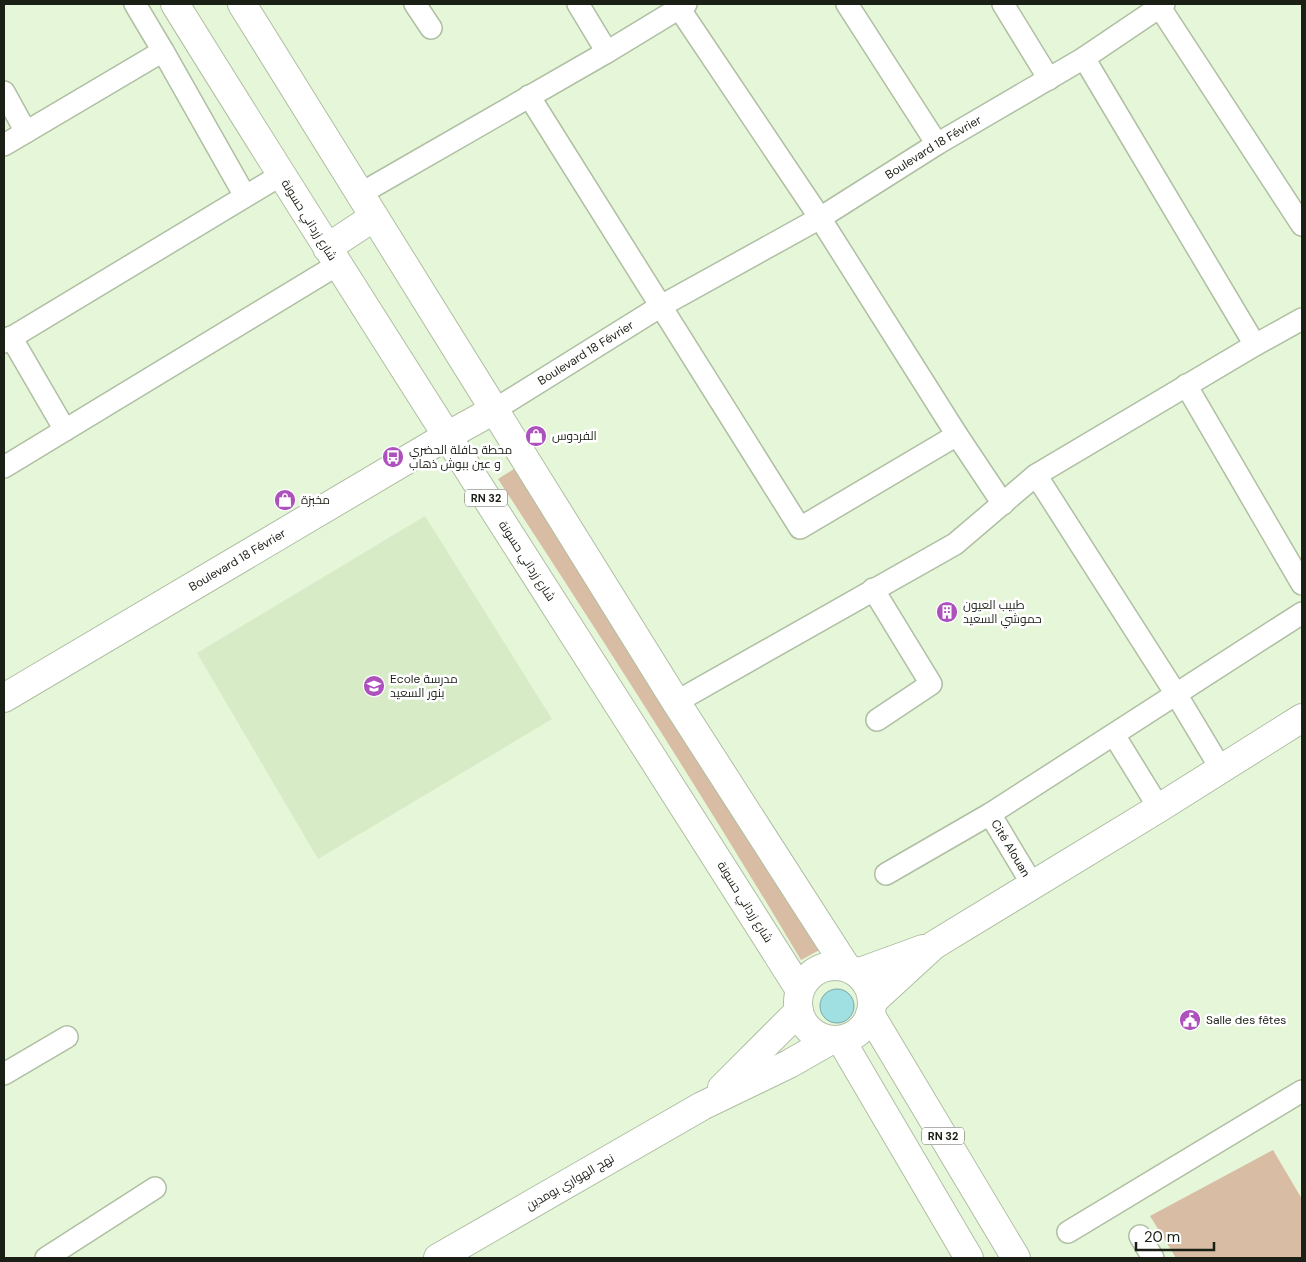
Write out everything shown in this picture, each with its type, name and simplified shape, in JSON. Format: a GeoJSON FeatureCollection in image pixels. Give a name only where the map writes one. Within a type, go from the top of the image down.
{"type":"FeatureCollection","features":[{"type":"Feature","properties":{"kind":"main road","name":"شارع زرداني حسونة"},"geometry":{"type":"LineString","coordinates":[[175,4],[280,175],[800,1001]]}},
{"type":"Feature","properties":{"kind":"main road"},"geometry":{"type":"LineString","coordinates":[[242,4],[676,702],[852,971],[865,981],[870,991],[871,1008],[866,1023],[851,1037],[836,1040],[702,1106]]}},
{"type":"Feature","properties":{"kind":"main road"},"geometry":{"type":"LineString","coordinates":[[332,257],[374,217]]}},
{"type":"Feature","properties":{"kind":"main road","name":"Boulevard 18 Février"},"geometry":{"type":"LineString","coordinates":[[4,698],[446,436],[494,410]]}},
{"type":"Feature","properties":{"kind":"main road"},"geometry":{"type":"LineString","coordinates":[[871,1008],[934,945],[1159,808],[1302,718]]}},
{"type":"Feature","properties":{"kind":"main road"},"geometry":{"type":"LineString","coordinates":[[836,1040],[820,1038],[810,1031],[803,1022],[800,1001],[805,982],[819,970],[828,967],[852,971],[934,945]]}},
{"type":"Feature","properties":{"kind":"main road"},"geometry":{"type":"LineString","coordinates":[[702,1106],[751,1060],[800,1001]]}},
{"type":"Feature","properties":{"kind":"main road","name":"RN 32"},"geometry":{"type":"LineString","coordinates":[[871,1008],[1016,1258]]}},
{"type":"Feature","properties":{"kind":"main road","name":"RN 32"},"geometry":{"type":"LineString","coordinates":[[836,1040],[969,1258]]}},
{"type":"Feature","properties":{"kind":"main road","name":"نهج الهواري بومدين"},"geometry":{"type":"LineString","coordinates":[[438,1258],[702,1106]]}},
{"type":"Feature","properties":{"kind":"street"},"geometry":{"type":"LineString","coordinates":[[135,4],[245,196]]}},
{"type":"Feature","properties":{"kind":"street"},"geometry":{"type":"LineString","coordinates":[[416,4],[431,28]]}},
{"type":"Feature","properties":{"kind":"street"},"geometry":{"type":"LineString","coordinates":[[578,4],[607,52]]}},
{"type":"Feature","properties":{"kind":"street"},"geometry":{"type":"LineString","coordinates":[[847,4],[937,144]]}},
{"type":"Feature","properties":{"kind":"street"},"geometry":{"type":"LineString","coordinates":[[1003,4],[1049,79]]}},
{"type":"Feature","properties":{"kind":"street"},"geometry":{"type":"LineString","coordinates":[[1161,5],[1302,225]]}},
{"type":"Feature","properties":{"kind":"street","name":"Boulevard 18 Février"},"geometry":{"type":"LineString","coordinates":[[494,410],[661,306],[820,218],[937,144],[1084,58],[1161,5]]}},
{"type":"Feature","properties":{"kind":"street"},"geometry":{"type":"LineString","coordinates":[[360,194],[607,52],[682,6],[1003,504]]}},
{"type":"Feature","properties":{"kind":"street"},"geometry":{"type":"LineString","coordinates":[[4,145],[163,51]]}},
{"type":"Feature","properties":{"kind":"street"},"geometry":{"type":"LineString","coordinates":[[1084,58],[1254,345]]}},
{"type":"Feature","properties":{"kind":"street"},"geometry":{"type":"LineString","coordinates":[[4,92],[26,132]]}},
{"type":"Feature","properties":{"kind":"street"},"geometry":{"type":"LineString","coordinates":[[529,96],[800,528],[957,435]]}},
{"type":"Feature","properties":{"kind":"street"},"geometry":{"type":"LineString","coordinates":[[65,430],[7,339],[280,175]]}},
{"type":"Feature","properties":{"kind":"street"},"geometry":{"type":"LineString","coordinates":[[4,467],[65,430],[332,257]]}},
{"type":"Feature","properties":{"kind":"street"},"geometry":{"type":"LineString","coordinates":[[676,702],[955,544],[1036,475],[1254,345],[1302,319]]}},
{"type":"Feature","properties":{"kind":"street"},"geometry":{"type":"LineString","coordinates":[[1186,385],[1302,584]]}},
{"type":"Feature","properties":{"kind":"street"},"geometry":{"type":"LineString","coordinates":[[1036,475],[1176,694],[1221,769]]}},
{"type":"Feature","properties":{"kind":"street"},"geometry":{"type":"LineString","coordinates":[[873,589],[931,684],[877,720]]}},
{"type":"Feature","properties":{"kind":"street"},"geometry":{"type":"LineString","coordinates":[[886,874],[990,814],[1302,612]]}},
{"type":"Feature","properties":{"kind":"street"},"geometry":{"type":"LineString","coordinates":[[1114,735],[1159,808]]}},
{"type":"Feature","properties":{"kind":"street","name":"Cité Alouan"},"geometry":{"type":"LineString","coordinates":[[990,814],[1032,884]]}},
{"type":"Feature","properties":{"kind":"street"},"geometry":{"type":"LineString","coordinates":[[4,1074],[67,1036]]}},
{"type":"Feature","properties":{"kind":"street"},"geometry":{"type":"LineString","coordinates":[[1068,1232],[1302,1091]]}},
{"type":"Feature","properties":{"kind":"street"},"geometry":{"type":"LineString","coordinates":[[46,1258],[155,1188]]}},
{"type":"Feature","properties":{"kind":"street"},"geometry":{"type":"LineString","coordinates":[[1140,1236],[1153,1258]]}},
{"type":"Feature","properties":{"kind":"shaded area"},"geometry":{"type":"Polygon","coordinates":[[[514,469],[825,947],[801,960],[652,718],[498,479],[514,469]]]}},
{"type":"Feature","properties":{"kind":"shaded area","name":"Ecole مدرسة بنور السعيد"},"geometry":{"type":"Polygon","coordinates":[[[425,516],[552,719],[318,859],[197,653],[425,516]]]}},
{"type":"Feature","properties":{"kind":"shaded area"},"geometry":{"type":"Polygon","coordinates":[[[1273,1150],[1302,1199],[1302,1258],[1176,1258],[1150,1216],[1273,1150]]]}},
{"type":"Feature","properties":{"kind":"water"},"geometry":{"type":"Polygon","coordinates":[[[837,989],[849,994],[854,1006],[849,1018],[837,1023],[825,1018],[820,1006],[825,994],[837,989]]]}},
{"type":"Feature","properties":{"kind":"place","name":"الفردوس"},"geometry":{"type":"Point","coordinates":[536,436]}},
{"type":"Feature","properties":{"kind":"place","name":"محطة حافلة الحضري و عين ببوش ذهاب"},"geometry":{"type":"Point","coordinates":[393,457]}},
{"type":"Feature","properties":{"kind":"place","name":"مخبزة"},"geometry":{"type":"Point","coordinates":[285,500]}},
{"type":"Feature","properties":{"kind":"place","name":"طبيب العيون حموشي السعيد"},"geometry":{"type":"Point","coordinates":[947,612]}},
{"type":"Feature","properties":{"kind":"place","name":"Ecole مدرسة بنور السعيد"},"geometry":{"type":"Point","coordinates":[374,686]}},
{"type":"Feature","properties":{"kind":"place","name":"Salle des fêtes"},"geometry":{"type":"Point","coordinates":[1190,1020]}}]}
